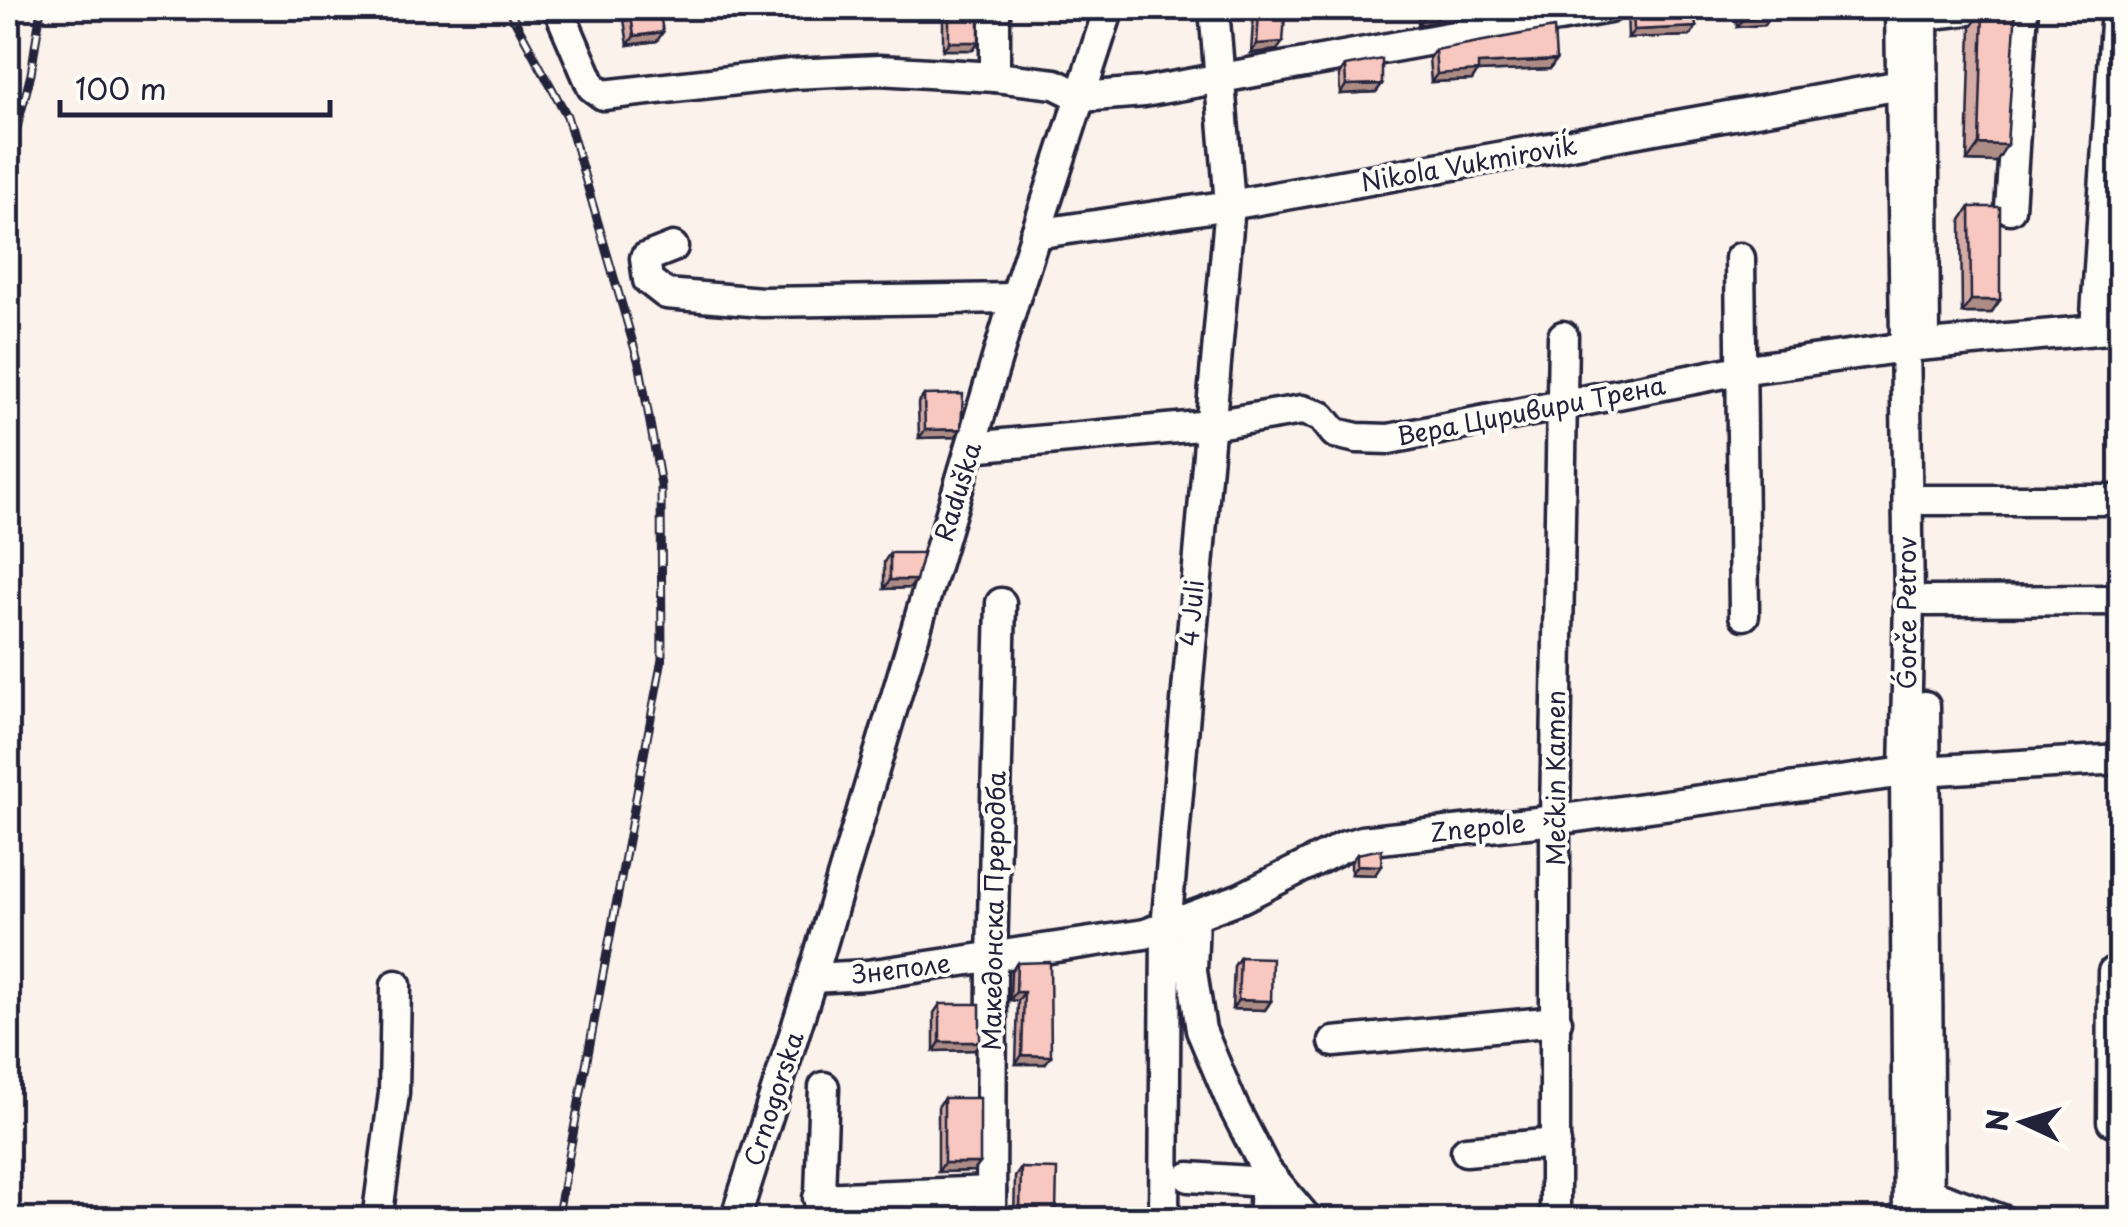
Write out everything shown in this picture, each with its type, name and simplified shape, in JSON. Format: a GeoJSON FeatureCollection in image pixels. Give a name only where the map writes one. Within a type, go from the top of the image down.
{"type":"FeatureCollection","features":[{"type":"Feature","properties":{"kind":"street"},"geometry":{"type":"LineString","coordinates":[[558,8],[592,87],[603,96],[792,74],[878,70],[1055,84],[1081,96],[1144,92],[1609,8]]}},
{"type":"Feature","properties":{"kind":"street"},"geometry":{"type":"LineString","coordinates":[[995,8],[995,77]]}},
{"type":"Feature","properties":{"kind":"street","name":"Raduška"},"geometry":{"type":"LineString","coordinates":[[812,978],[1015,298],[1109,8]]}},
{"type":"Feature","properties":{"kind":"street","name":"4 Juli"},"geometry":{"type":"LineString","coordinates":[[1163,1220],[1166,928],[1230,205],[1214,8]]}},
{"type":"Feature","properties":{"kind":"street"},"geometry":{"type":"LineString","coordinates":[[1915,10],[1986,8]]}},
{"type":"Feature","properties":{"kind":"street"},"geometry":{"type":"LineString","coordinates":[[2010,209],[2023,8]]}},
{"type":"Feature","properties":{"kind":"street"},"geometry":{"type":"LineString","coordinates":[[2108,329],[2116,8]]}},
{"type":"Feature","properties":{"kind":"street","name":"Ǵorče Petrov"},"geometry":{"type":"LineString","coordinates":[[1908,1220],[1915,772],[1926,601],[1901,86],[1915,10]]}},
{"type":"Feature","properties":{"kind":"street","name":"Ǵorče Petrov"},"geometry":{"type":"LineString","coordinates":[[1915,10],[1915,347],[1909,600],[1929,1206]]}},
{"type":"Feature","properties":{"kind":"street","name":"Nikola Vukmiroviḱ"},"geometry":{"type":"LineString","coordinates":[[1035,234],[1230,205],[1901,86]]}},
{"type":"Feature","properties":{"kind":"street"},"geometry":{"type":"LineString","coordinates":[[673,248],[646,258],[648,280],[666,294],[762,302],[1015,298]]}},
{"type":"Feature","properties":{"kind":"street"},"geometry":{"type":"LineString","coordinates":[[1740,258],[1744,615]]}},
{"type":"Feature","properties":{"kind":"street","name":"Вера Циривири Трена"},"geometry":{"type":"LineString","coordinates":[[971,447],[1210,425],[1302,410],[1321,416],[1335,433],[1389,438],[1740,370],[1915,347],[2108,329]]}},
{"type":"Feature","properties":{"kind":"street","name":"Mečkin Kamen"},"geometry":{"type":"LineString","coordinates":[[1555,1220],[1555,820],[1562,336]]}},
{"type":"Feature","properties":{"kind":"street"},"geometry":{"type":"LineString","coordinates":[[1924,500],[2120,500]]}},
{"type":"Feature","properties":{"kind":"street"},"geometry":{"type":"LineString","coordinates":[[1926,601],[2120,600]]}},
{"type":"Feature","properties":{"kind":"street","name":"Македонска Преродба"},"geometry":{"type":"LineString","coordinates":[[991,1205],[992,958],[1001,603]]}},
{"type":"Feature","properties":{"kind":"street","name":"Znepole"},"geometry":{"type":"LineString","coordinates":[[1166,928],[1241,898],[1362,841],[1555,820],[1915,772],[2120,759]]}},
{"type":"Feature","properties":{"kind":"street"},"geometry":{"type":"LineString","coordinates":[[1194,916],[1192,970],[1201,1030],[1266,1176],[1308,1220]]}},
{"type":"Feature","properties":{"kind":"street","name":"Знеполе"},"geometry":{"type":"LineString","coordinates":[[812,978],[867,975],[992,958],[1166,928]]}},
{"type":"Feature","properties":{"kind":"street"},"geometry":{"type":"LineString","coordinates":[[2112,1121],[2113,972],[2120,972]]}},
{"type":"Feature","properties":{"kind":"street","name":"Crnogorska"},"geometry":{"type":"LineString","coordinates":[[735,1220],[812,978]]}},
{"type":"Feature","properties":{"kind":"street"},"geometry":{"type":"LineString","coordinates":[[377,1220],[394,1093],[396,985]]}},
{"type":"Feature","properties":{"kind":"street"},"geometry":{"type":"LineString","coordinates":[[1334,1042],[1557,1021]]}},
{"type":"Feature","properties":{"kind":"street"},"geometry":{"type":"LineString","coordinates":[[824,1087],[818,1209],[991,1205]]}},
{"type":"Feature","properties":{"kind":"street"},"geometry":{"type":"LineString","coordinates":[[1466,1151],[1556,1143]]}},
{"type":"Feature","properties":{"kind":"street"},"geometry":{"type":"LineString","coordinates":[[1189,1178],[1266,1176]]}},
{"type":"Feature","properties":{"kind":"street"},"geometry":{"type":"LineString","coordinates":[[1264,1220],[1266,1176]]}},
{"type":"Feature","properties":{"kind":"street"},"geometry":{"type":"LineString","coordinates":[[1929,1206],[2002,1220]]}},
{"type":"Feature","properties":{"kind":"building"},"geometry":{"type":"Polygon","coordinates":[[[630,8],[659,8],[663,32],[634,36],[630,8]]]}},
{"type":"Feature","properties":{"kind":"building"},"geometry":{"type":"Polygon","coordinates":[[[1424,8],[1441,8],[1441,13],[1424,16],[1424,8]]]}},
{"type":"Feature","properties":{"kind":"building"},"geometry":{"type":"Polygon","coordinates":[[[1633,8],[1694,8],[1696,27],[1634,30],[1633,8]]]}},
{"type":"Feature","properties":{"kind":"building"},"geometry":{"type":"Polygon","coordinates":[[[1742,8],[1769,8],[1770,16],[1743,19],[1742,8]]]}},
{"type":"Feature","properties":{"kind":"building"},"geometry":{"type":"Polygon","coordinates":[[[2016,8],[2007,145],[1979,144],[1983,10],[2016,8]]]}},
{"type":"Feature","properties":{"kind":"building"},"geometry":{"type":"Polygon","coordinates":[[[949,11],[979,11],[979,42],[949,42],[949,11]]]}},
{"type":"Feature","properties":{"kind":"building"},"geometry":{"type":"Polygon","coordinates":[[[1259,13],[1285,15],[1283,42],[1257,44],[1259,13]]]}},
{"type":"Feature","properties":{"kind":"building"},"geometry":{"type":"Polygon","coordinates":[[[1554,28],[1556,60],[1478,64],[1478,71],[1437,74],[1435,50],[1554,28]]]}},
{"type":"Feature","properties":{"kind":"building"},"geometry":{"type":"Polygon","coordinates":[[[1382,59],[1382,84],[1346,85],[1345,66],[1382,59]]]}},
{"type":"Feature","properties":{"kind":"building"},"geometry":{"type":"Polygon","coordinates":[[[1970,207],[2000,207],[2000,300],[1971,300],[1970,207]]]}},
{"type":"Feature","properties":{"kind":"building"},"geometry":{"type":"Polygon","coordinates":[[[963,394],[961,429],[925,430],[924,395],[963,394]]]}},
{"type":"Feature","properties":{"kind":"building"},"geometry":{"type":"Polygon","coordinates":[[[890,553],[923,553],[916,580],[890,580],[890,553]]]}},
{"type":"Feature","properties":{"kind":"building"},"geometry":{"type":"Polygon","coordinates":[[[1382,849],[1381,866],[1357,865],[1357,854],[1382,849]]]}},
{"type":"Feature","properties":{"kind":"building"},"geometry":{"type":"Polygon","coordinates":[[[1240,957],[1272,958],[1271,1001],[1238,1000],[1240,957]]]}},
{"type":"Feature","properties":{"kind":"building"},"geometry":{"type":"Polygon","coordinates":[[[1050,962],[1051,1056],[1022,1055],[1024,992],[1016,992],[1017,963],[1050,962]]]}},
{"type":"Feature","properties":{"kind":"building"},"geometry":{"type":"Polygon","coordinates":[[[940,1004],[980,1004],[980,1042],[940,1042],[940,1004]]]}},
{"type":"Feature","properties":{"kind":"building"},"geometry":{"type":"Polygon","coordinates":[[[944,1098],[980,1098],[980,1163],[944,1163],[944,1098]]]}},
{"type":"Feature","properties":{"kind":"building"},"geometry":{"type":"Polygon","coordinates":[[[1021,1168],[1057,1169],[1056,1212],[1020,1211],[1021,1168]]]}},
{"type":"Feature","properties":{"kind":"railway"},"geometry":{"type":"LineString","coordinates":[[8,162],[31,74],[41,8]]}},
{"type":"Feature","properties":{"kind":"railway"},"geometry":{"type":"LineString","coordinates":[[508,8],[567,116],[640,367],[661,485],[662,659],[557,1220]]}}]}
